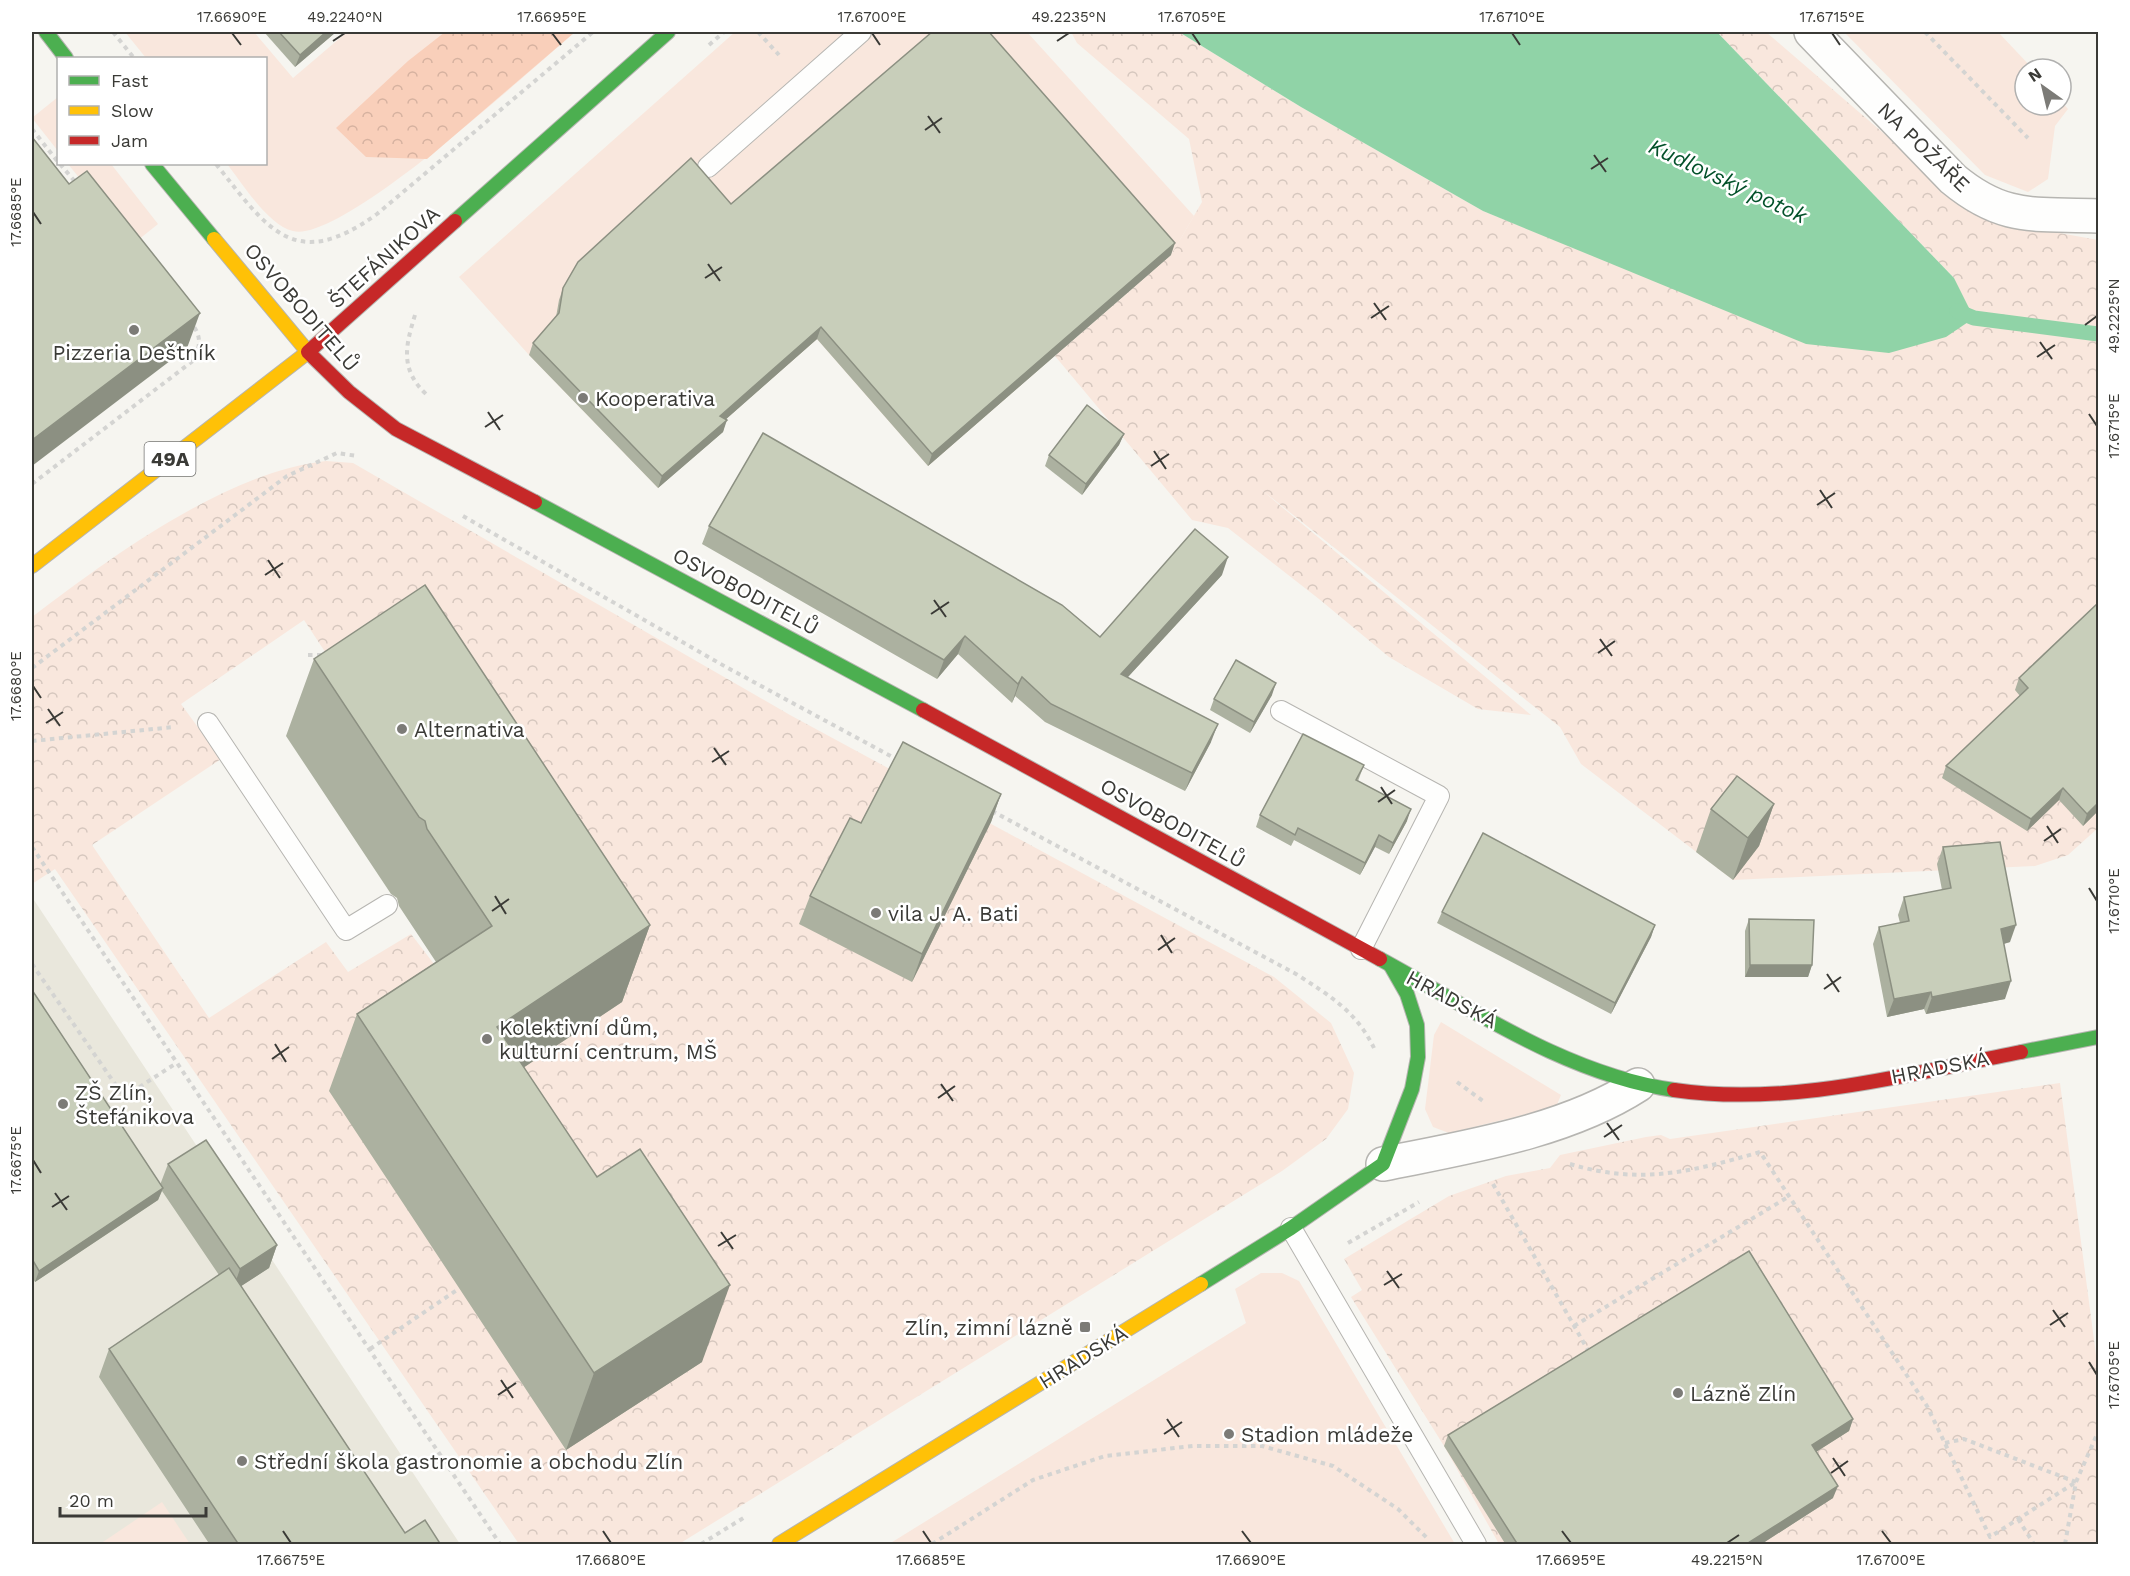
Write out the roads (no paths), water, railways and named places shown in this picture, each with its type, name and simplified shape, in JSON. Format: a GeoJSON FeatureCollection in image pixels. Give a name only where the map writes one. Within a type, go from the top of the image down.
{"type":"FeatureCollection","features":[{"type":"Feature","properties":{"kind":"street"},"geometry":{"type":"LineString","coordinates":[[46,32],[65,57]]}},
{"type":"Feature","properties":{"kind":"street","name":"ŠTEFÁNIKOVA"},"geometry":{"type":"LineString","coordinates":[[32,566],[308,352],[668,32]]}},
{"type":"Feature","properties":{"kind":"street","name":"NA POŽÁŘE"},"geometry":{"type":"LineString","coordinates":[[1811,32],[1953,179],[1970,193],[1989,205],[2014,212],[2098,216]]}},
{"type":"Feature","properties":{"kind":"street","name":"OSVOBODITELŮ"},"geometry":{"type":"LineString","coordinates":[[153,165],[308,352],[349,392],[396,429],[817,652],[1391,966]]}},
{"type":"Feature","properties":{"kind":"street","name":"HRADSKÁ"},"geometry":{"type":"LineString","coordinates":[[1391,966],[1567,1060],[1638,1085],[1704,1094],[1769,1094],[1843,1085],[2098,1038]]}},
{"type":"Feature","properties":{"kind":"street","name":"HRADSKÁ"},"geometry":{"type":"LineString","coordinates":[[1383,1164],[1412,1089],[1418,1057],[1417,1025],[1407,994],[1391,966]]}},
{"type":"Feature","properties":{"kind":"street","name":"HRADSKÁ"},"geometry":{"type":"LineString","coordinates":[[779,1545],[1291,1228],[1383,1164],[1472,1147],[1584,1114],[1608,1104],[1638,1085]]}},
{"type":"Feature","properties":{"kind":"lane"},"geometry":{"type":"LineString","coordinates":[[708,167],[861,32]]}},
{"type":"Feature","properties":{"kind":"lane"},"geometry":{"type":"LineString","coordinates":[[1281,711],[1439,796],[1361,949]]}},
{"type":"Feature","properties":{"kind":"lane"},"geometry":{"type":"LineString","coordinates":[[208,723],[345,930],[387,905]]}},
{"type":"Feature","properties":{"kind":"lane"},"geometry":{"type":"LineString","coordinates":[[1291,1228],[1476,1545]]}},
{"type":"Feature","properties":{"kind":"water"},"geometry":{"type":"Polygon","coordinates":[[[1179,32],[1717,32],[1954,278],[1974,318],[1946,337],[1889,353],[1806,344],[1483,211],[1301,107],[1179,32]]]}},
{"type":"Feature","properties":{"kind":"waterway","name":"Kudlovský potok"},"geometry":{"type":"LineString","coordinates":[[1957,311],[1974,318],[2098,334]]}},
{"type":"Feature","properties":{"kind":"place","name":"Pizzeria Deštník"},"geometry":{"type":"Point","coordinates":[134,330]}},
{"type":"Feature","properties":{"kind":"place","name":"Kooperativa"},"geometry":{"type":"Point","coordinates":[583,398]}},
{"type":"Feature","properties":{"kind":"place","name":"Alternativa"},"geometry":{"type":"Point","coordinates":[402,729]}},
{"type":"Feature","properties":{"kind":"place","name":"vila J. A. Bati"},"geometry":{"type":"Point","coordinates":[876,913]}},
{"type":"Feature","properties":{"kind":"place","name":"Kolektivní dům, kulturní centrum, MŠ"},"geometry":{"type":"Point","coordinates":[487,1039]}},
{"type":"Feature","properties":{"kind":"place","name":"ZŠ Zlín, Štefánikova"},"geometry":{"type":"Point","coordinates":[63,1104]}},
{"type":"Feature","properties":{"kind":"place","name":"Zlín, zimní lázně"},"geometry":{"type":"Point","coordinates":[1085,1327]}},
{"type":"Feature","properties":{"kind":"place","name":"Lázně Zlín"},"geometry":{"type":"Point","coordinates":[1678,1393]}},
{"type":"Feature","properties":{"kind":"place","name":"Stadion mládeže"},"geometry":{"type":"Point","coordinates":[1229,1434]}},
{"type":"Feature","properties":{"kind":"place","name":"Střední škola gastronomie a obchodu Zlín"},"geometry":{"type":"Point","coordinates":[242,1461]}}]}
